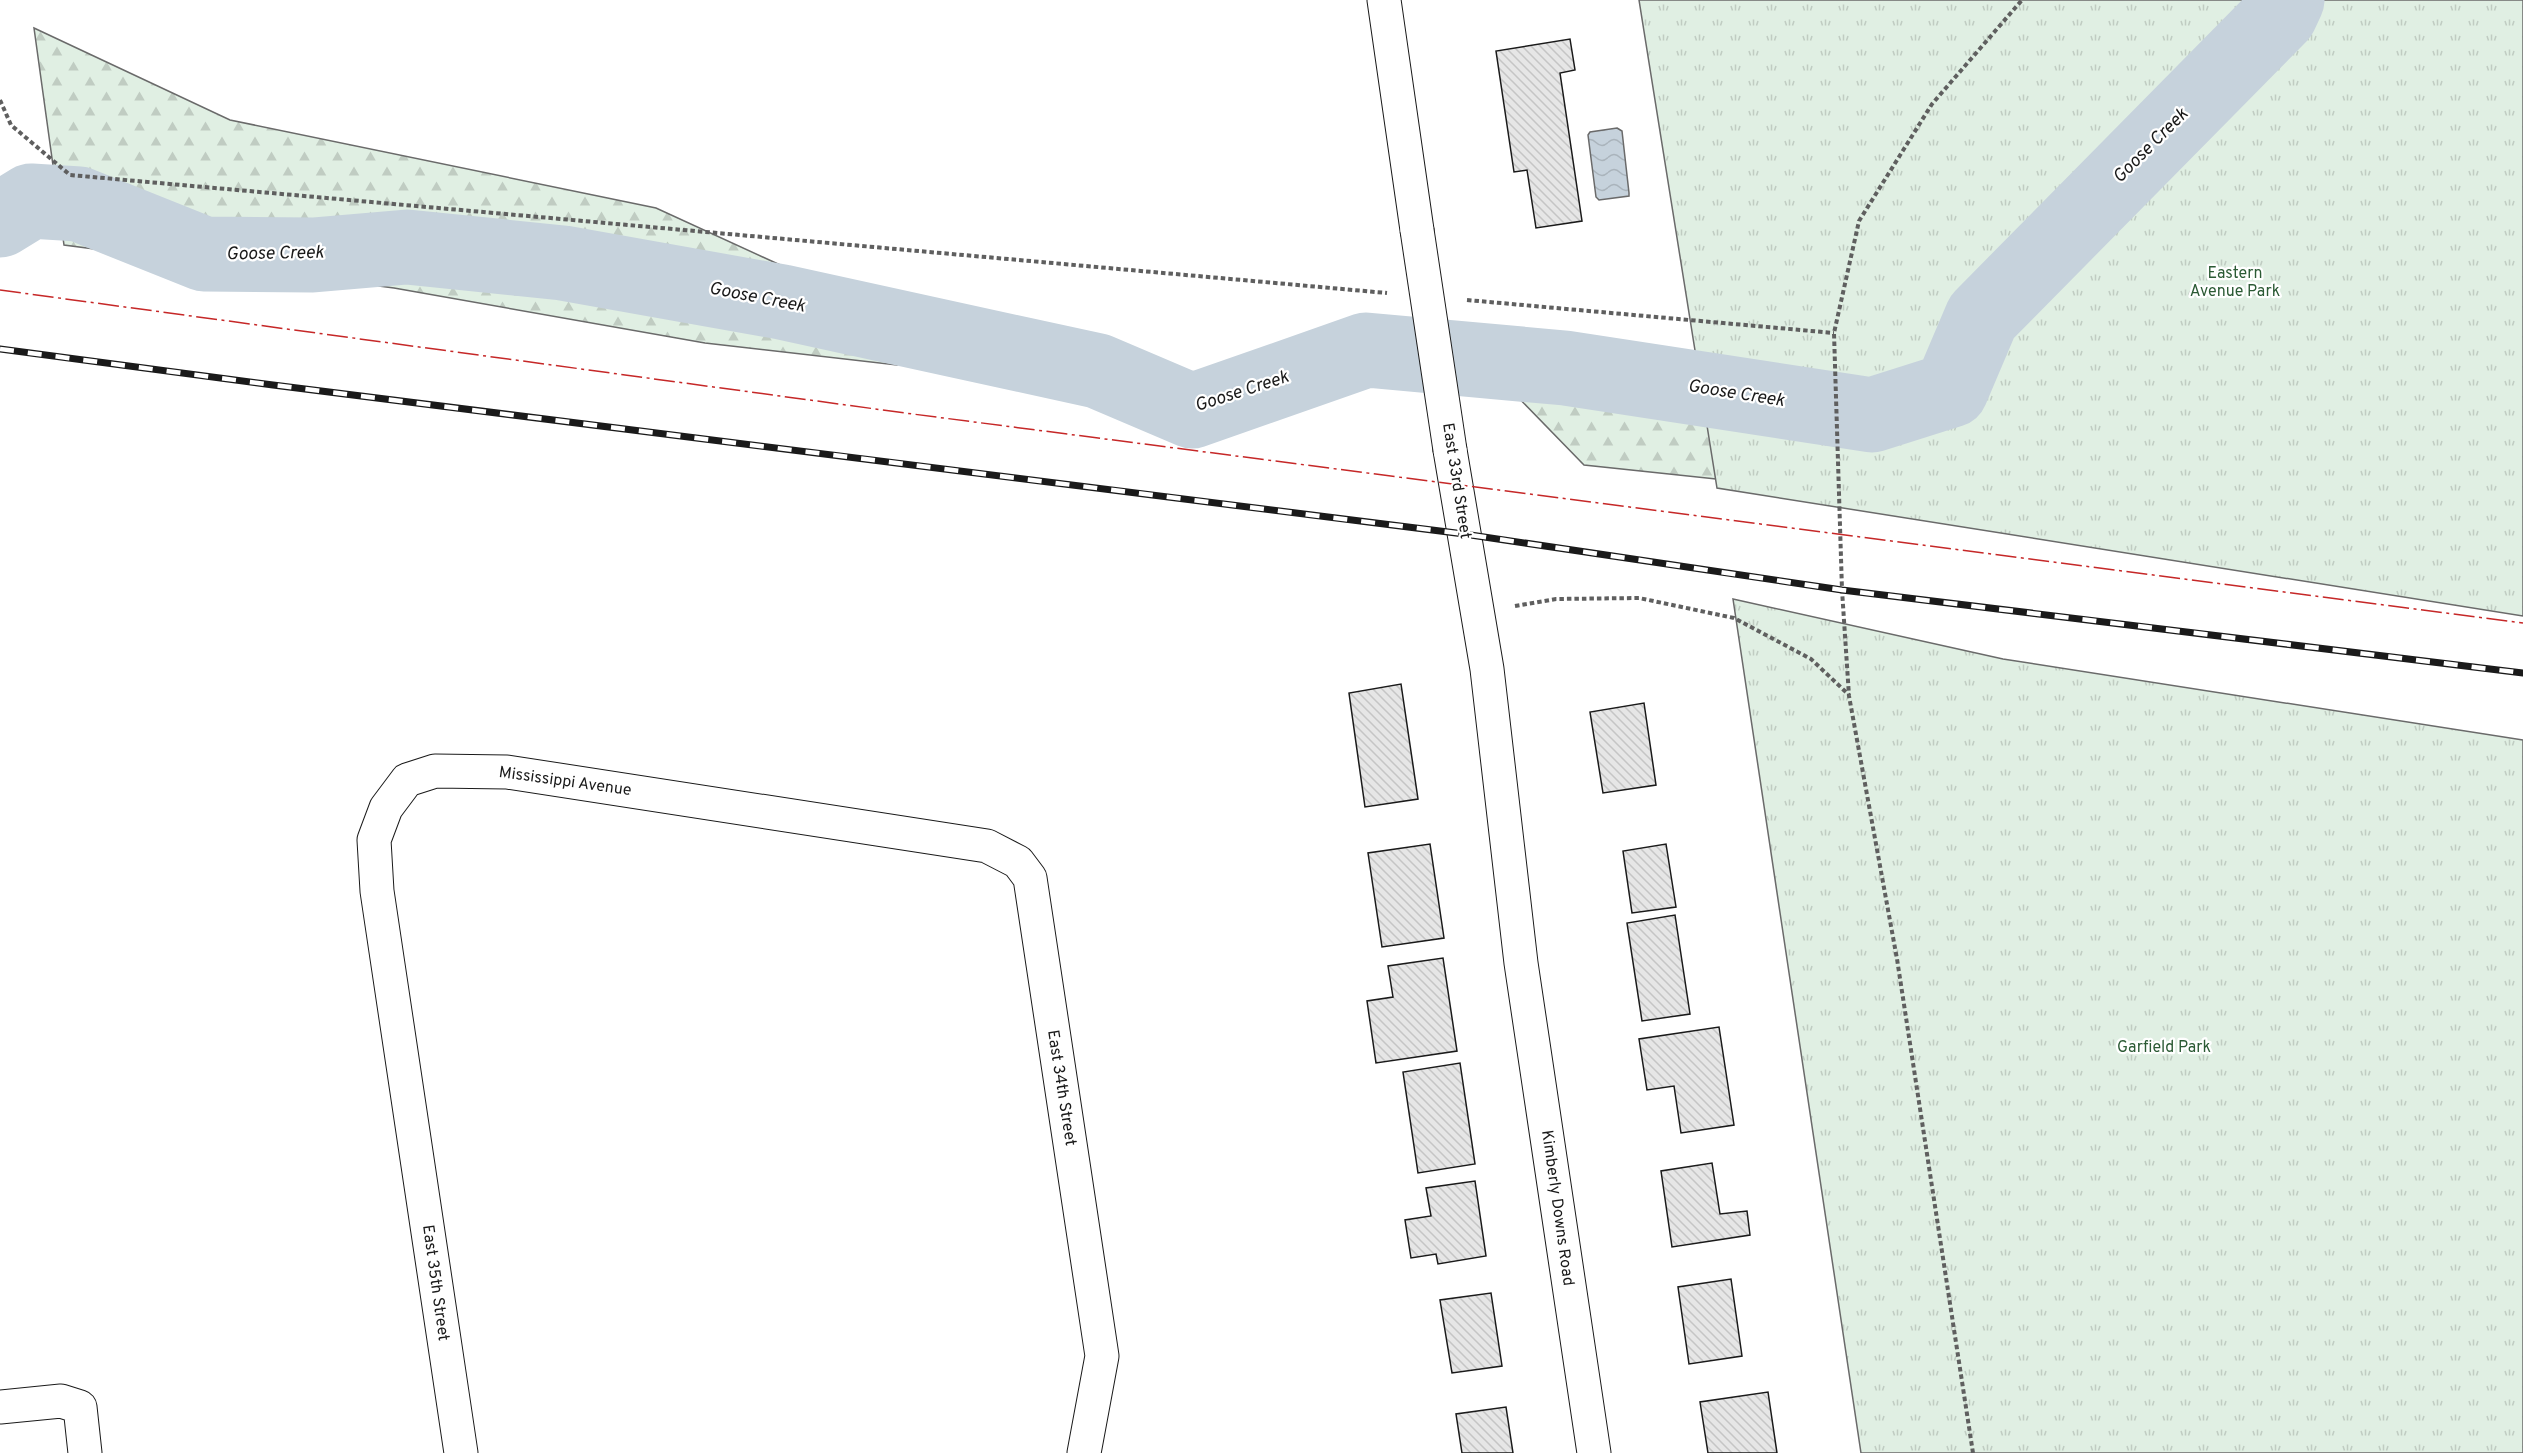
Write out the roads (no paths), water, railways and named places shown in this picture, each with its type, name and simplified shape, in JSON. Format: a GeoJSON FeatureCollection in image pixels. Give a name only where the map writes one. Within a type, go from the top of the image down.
{"type":"FeatureCollection","features":[{"type":"Feature","properties":{"kind":"street","name":"East 33rd Street"},"geometry":{"type":"LineString","coordinates":[[1383,0],[1450,450],[1487,669],[1521,963]]}},
{"type":"Feature","properties":{"kind":"street","name":"Mississippi Avenue"},"geometry":{"type":"LineString","coordinates":[[410,1112],[376,891],[374,840],[386,808],[407,780],[435,771],[507,772],[885,830]]}},
{"type":"Feature","properties":{"kind":"street","name":"East 34th Street"},"geometry":{"type":"LineString","coordinates":[[885,830],[987,846],[1018,862],[1030,878],[1102,1356],[1084,1453]]}},
{"type":"Feature","properties":{"kind":"street","name":"Kimberly Downs Road"},"geometry":{"type":"LineString","coordinates":[[1521,963],[1594,1453]]}},
{"type":"Feature","properties":{"kind":"street","name":"East 35th Street"},"geometry":{"type":"LineString","coordinates":[[410,1112],[461,1453]]}},
{"type":"Feature","properties":{"kind":"street"},"geometry":{"type":"LineString","coordinates":[[0,1407],[61,1401],[80,1407],[85,1453]]}},
{"type":"Feature","properties":{"kind":"water"},"geometry":{"type":"Polygon","coordinates":[[[1617,128],[1622,131],[1629,196],[1599,200],[1596,197],[1588,135],[1590,132],[1617,128]]]}},
{"type":"Feature","properties":{"kind":"waterway","name":"Goose Creek"},"geometry":{"type":"LineString","coordinates":[[0,220],[31,201],[79,204],[204,254],[313,255],[407,247],[563,263],[782,302],[1098,371],[1192,411],[1366,350],[1565,368],[1872,415],[1951,390],[1982,317],[2280,15],[2287,0]]}},
{"type":"Feature","properties":{"kind":"railway"},"geometry":{"type":"LineString","coordinates":[[0,349],[1464,534],[1842,590],[2523,673]]}},
{"type":"Feature","properties":{"kind":"park label","name":"Eastern Avenue Park"},"geometry":{"type":"Point","coordinates":[2235,283]}},
{"type":"Feature","properties":{"kind":"park label","name":"Garfield Park"},"geometry":{"type":"Point","coordinates":[2164,1048]}}]}
